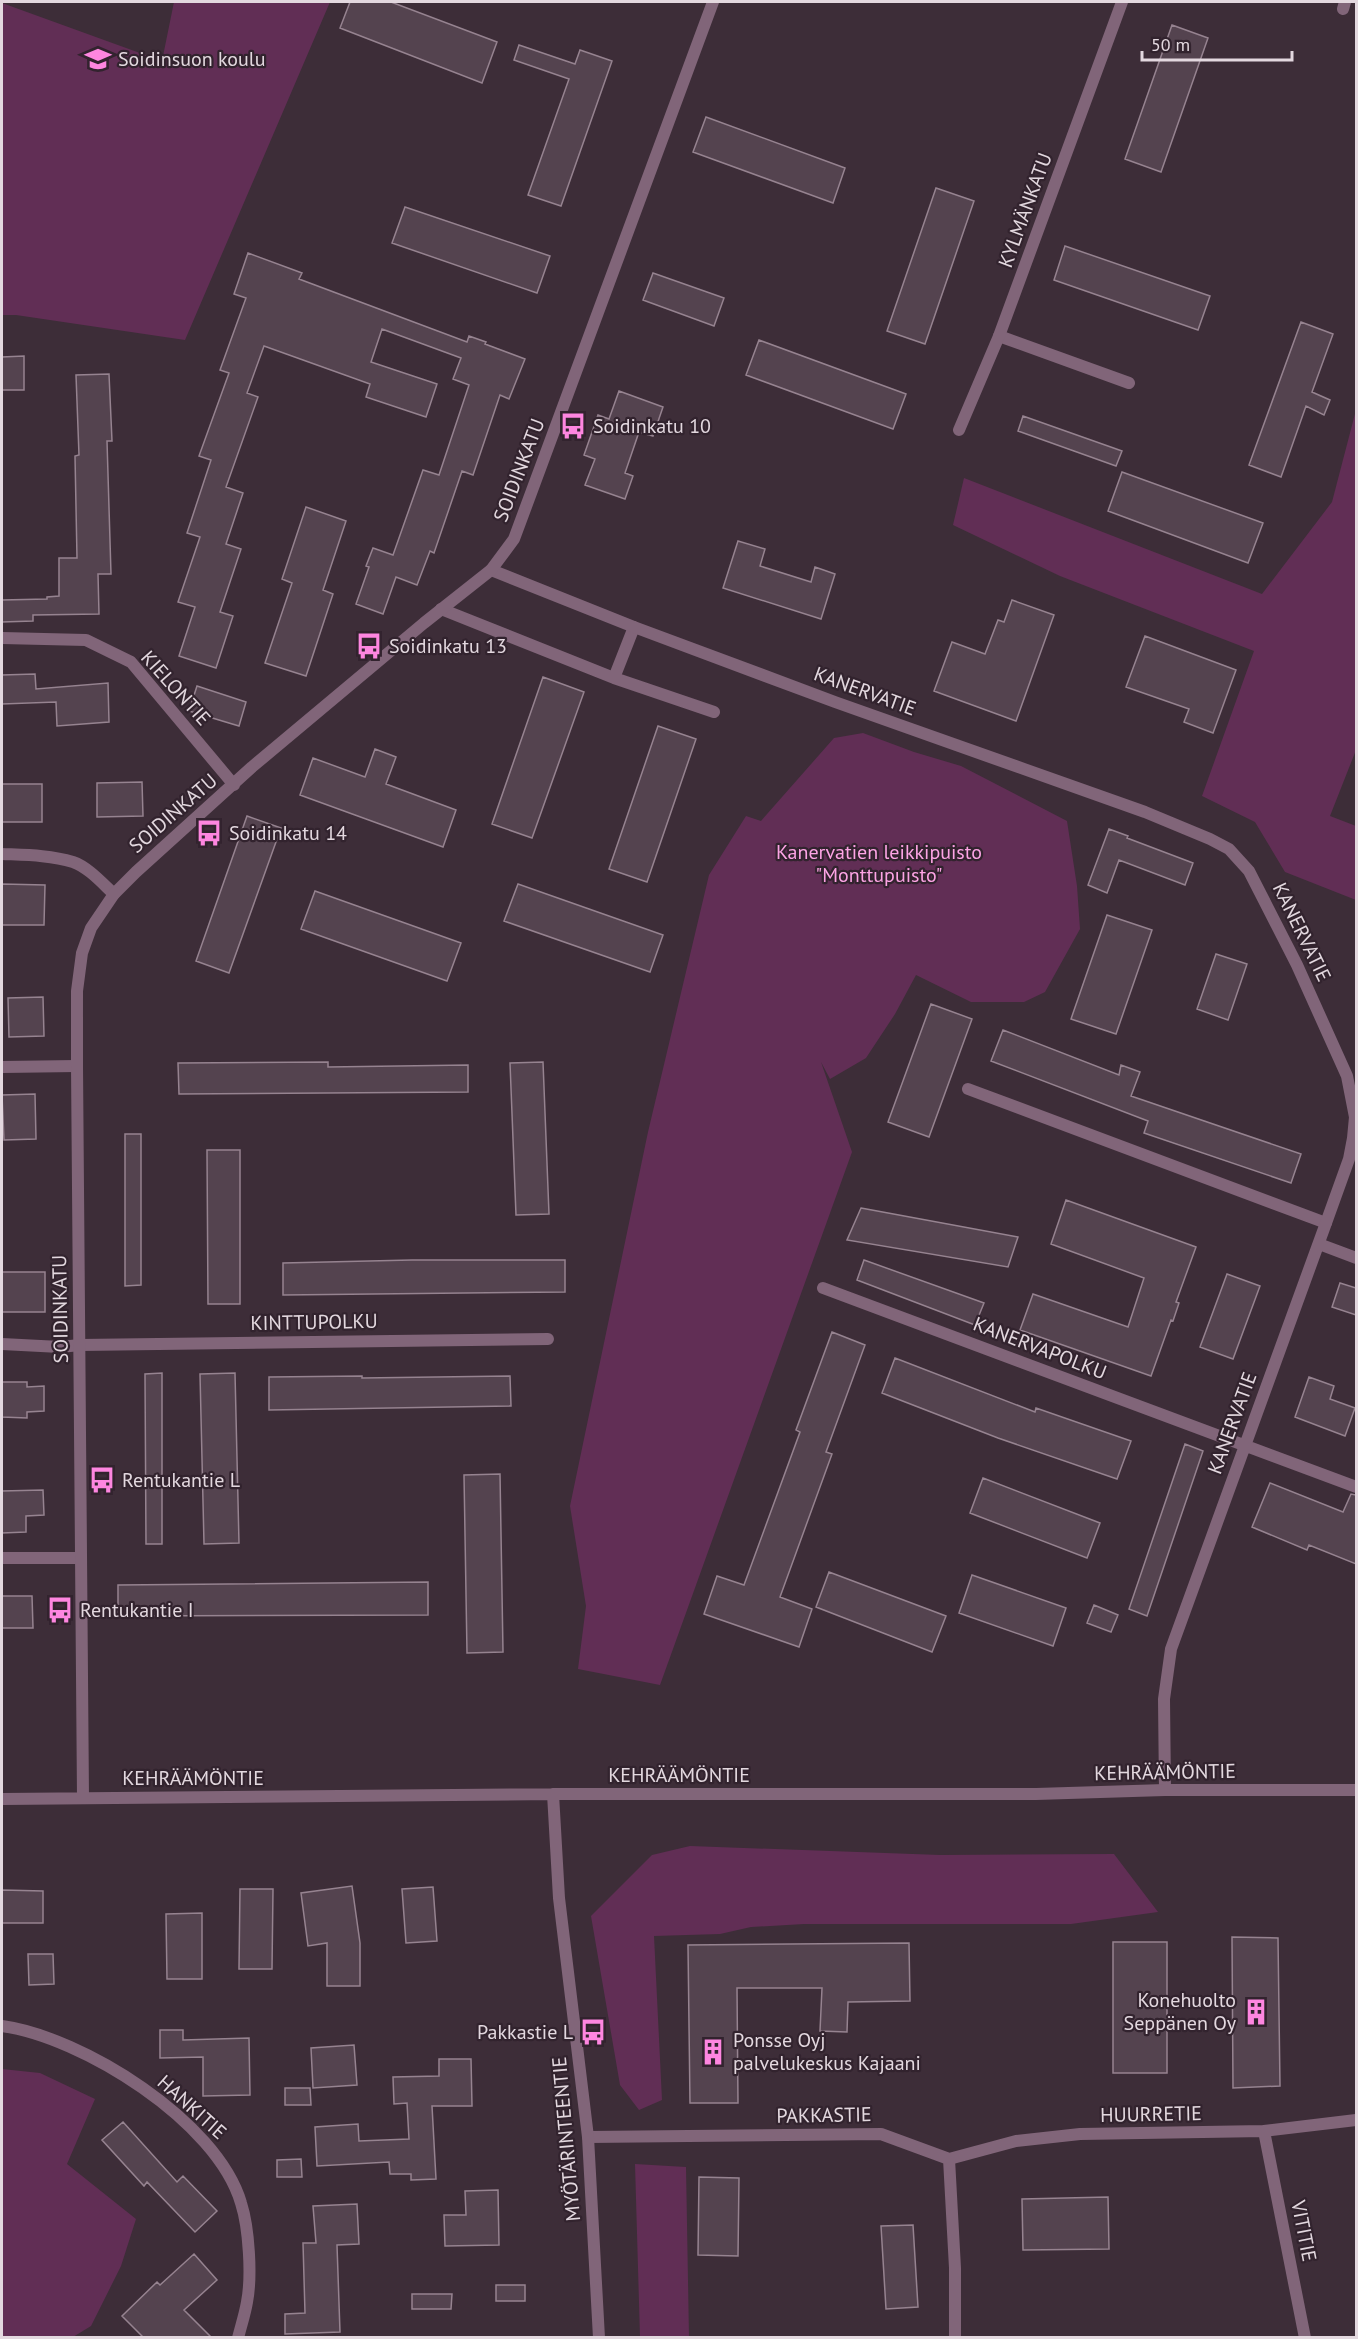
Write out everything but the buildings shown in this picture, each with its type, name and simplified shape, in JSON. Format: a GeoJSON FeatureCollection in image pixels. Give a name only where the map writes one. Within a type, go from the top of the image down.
{"type":"FeatureCollection","features":[{"type":"Feature","properties":{"kind":"street","name":"SOIDINKATU"},"geometry":{"type":"LineString","coordinates":[[83,1798],[79,1558],[80,1345],[77,1066],[77,991],[82,953],[91,928],[114,894],[136,872],[252,767],[491,570],[514,539],[712,2]]}},
{"type":"Feature","properties":{"kind":"street","name":"KYLMÄNKATU"},"geometry":{"type":"LineString","coordinates":[[959,430],[999,336],[1122,2]]}},
{"type":"Feature","properties":{"kind":"street"},"geometry":{"type":"LineString","coordinates":[[999,336],[1129,383]]}},
{"type":"Feature","properties":{"kind":"street","name":"KANERVATIE"},"geometry":{"type":"LineString","coordinates":[[491,570],[634,627],[835,702],[1145,812],[1210,838],[1229,849],[1249,871],[1261,892],[1352,1074],[1355,1117],[1353,1138],[1349,1159],[1319,1244],[1171,1649],[1164,1699],[1165,1790]]}},
{"type":"Feature","properties":{"kind":"street"},"geometry":{"type":"LineString","coordinates":[[441,609],[614,678],[714,712]]}},
{"type":"Feature","properties":{"kind":"street"},"geometry":{"type":"LineString","coordinates":[[614,678],[634,627]]}},
{"type":"Feature","properties":{"kind":"street","name":"KIELONTIE"},"geometry":{"type":"LineString","coordinates":[[2,638],[86,640],[131,662],[234,785]]}},
{"type":"Feature","properties":{"kind":"street"},"geometry":{"type":"LineString","coordinates":[[2,854],[30,855],[74,862],[114,894]]}},
{"type":"Feature","properties":{"kind":"street"},"geometry":{"type":"LineString","coordinates":[[2,1067],[77,1066]]}},
{"type":"Feature","properties":{"kind":"street"},"geometry":{"type":"LineString","coordinates":[[968,1089],[1326,1223]]}},
{"type":"Feature","properties":{"kind":"street"},"geometry":{"type":"LineString","coordinates":[[1319,1244],[1356,1258]]}},
{"type":"Feature","properties":{"kind":"street","name":"KANERVAPOLKU"},"geometry":{"type":"LineString","coordinates":[[823,1288],[1356,1487]]}},
{"type":"Feature","properties":{"kind":"street","name":"KINTTUPOLKU"},"geometry":{"type":"LineString","coordinates":[[2,1344],[60,1347],[548,1339]]}},
{"type":"Feature","properties":{"kind":"street"},"geometry":{"type":"LineString","coordinates":[[2,1558],[79,1558]]}},
{"type":"Feature","properties":{"kind":"street","name":"KEHRÄÄMÖNTIE"},"geometry":{"type":"LineString","coordinates":[[2,1799],[553,1794],[1036,1794],[1165,1790],[1356,1790]]}},
{"type":"Feature","properties":{"kind":"street","name":"MYÖTÄRINTEENTIE"},"geometry":{"type":"LineString","coordinates":[[553,1794],[559,1898],[588,2137],[599,2337]]}},
{"type":"Feature","properties":{"kind":"street","name":"HANKITIE"},"geometry":{"type":"LineString","coordinates":[[2,2026],[26,2029],[69,2045],[100,2062],[140,2087],[177,2116],[215,2153],[231,2179],[241,2203],[249,2241],[248,2301],[237,2337]]}},
{"type":"Feature","properties":{"kind":"street","name":"HUURRETIE"},"geometry":{"type":"LineString","coordinates":[[949,2159],[1016,2141],[1080,2134],[1264,2131],[1356,2120]]}},
{"type":"Feature","properties":{"kind":"street","name":"VITITIE"},"geometry":{"type":"LineString","coordinates":[[1264,2131],[1305,2337]]}},
{"type":"Feature","properties":{"kind":"street","name":"PAKKASTIE"},"geometry":{"type":"LineString","coordinates":[[588,2137],[881,2134],[949,2159]]}},
{"type":"Feature","properties":{"kind":"street"},"geometry":{"type":"LineString","coordinates":[[949,2159],[955,2268],[955,2337]]}},
{"type":"Feature","properties":{"kind":"green space"},"geometry":{"type":"Polygon","coordinates":[[[174,2],[330,2],[185,340],[16,315],[2,315],[2,3],[162,61],[174,2]]]}},
{"type":"Feature","properties":{"kind":"green space"},"geometry":{"type":"Polygon","coordinates":[[[1356,410],[1356,750],[1330,816],[1356,826],[1356,900],[1285,872],[1255,822],[1202,796],[1254,651],[1060,576],[953,525],[964,478],[1262,594],[1332,502],[1356,410]]]}},
{"type":"Feature","properties":{"kind":"green space","name":"Kanervatien leikkipuisto \"Monttupuisto\""},"geometry":{"type":"Polygon","coordinates":[[[863,733],[961,766],[1067,821],[1077,886],[1080,929],[1045,992],[1024,1002],[971,1002],[916,975],[895,1014],[866,1058],[830,1079],[821,1062],[852,1152],[660,1685],[578,1669],[586,1606],[570,1506],[648,1132],[709,875],[746,816],[761,821],[834,738],[863,733]]]}},
{"type":"Feature","properties":{"kind":"green space"},"geometry":{"type":"Polygon","coordinates":[[[690,1846],[940,1855],[1114,1854],[1158,1912],[1071,1924],[804,1924],[751,1927],[720,1934],[654,1936],[662,2100],[639,2110],[620,2085],[591,1916],[652,1855],[690,1846]]]}},
{"type":"Feature","properties":{"kind":"green space"},"geometry":{"type":"Polygon","coordinates":[[[2,2069],[40,2073],[95,2099],[67,2164],[136,2219],[121,2266],[91,2326],[73,2337],[2,2337],[2,2069]]]}},
{"type":"Feature","properties":{"kind":"green space"},"geometry":{"type":"Polygon","coordinates":[[[635,2164],[686,2167],[689,2337],[640,2337],[635,2164]]]}},
{"type":"Feature","properties":{"kind":"place","name":"Soidinsuon koulu"},"geometry":{"type":"Point","coordinates":[98,59]}},
{"type":"Feature","properties":{"kind":"place","name":"Soidinkatu 10"},"geometry":{"type":"Point","coordinates":[573,426]}},
{"type":"Feature","properties":{"kind":"place","name":"Soidinkatu 13"},"geometry":{"type":"Point","coordinates":[369,646]}},
{"type":"Feature","properties":{"kind":"place","name":"Soidinkatu 14"},"geometry":{"type":"Point","coordinates":[209,833]}},
{"type":"Feature","properties":{"kind":"place","name":"Rentukantie L"},"geometry":{"type":"Point","coordinates":[102,1480]}},
{"type":"Feature","properties":{"kind":"place","name":"Rentukantie I"},"geometry":{"type":"Point","coordinates":[60,1610]}},
{"type":"Feature","properties":{"kind":"place","name":"Konehuolto Seppänen Oy"},"geometry":{"type":"Point","coordinates":[1256,2012]}},
{"type":"Feature","properties":{"kind":"place","name":"Pakkastie L"},"geometry":{"type":"Point","coordinates":[593,2032]}},
{"type":"Feature","properties":{"kind":"place","name":"Ponsse Oyj palvelukeskus Kajaani"},"geometry":{"type":"Point","coordinates":[713,2052]}}]}
